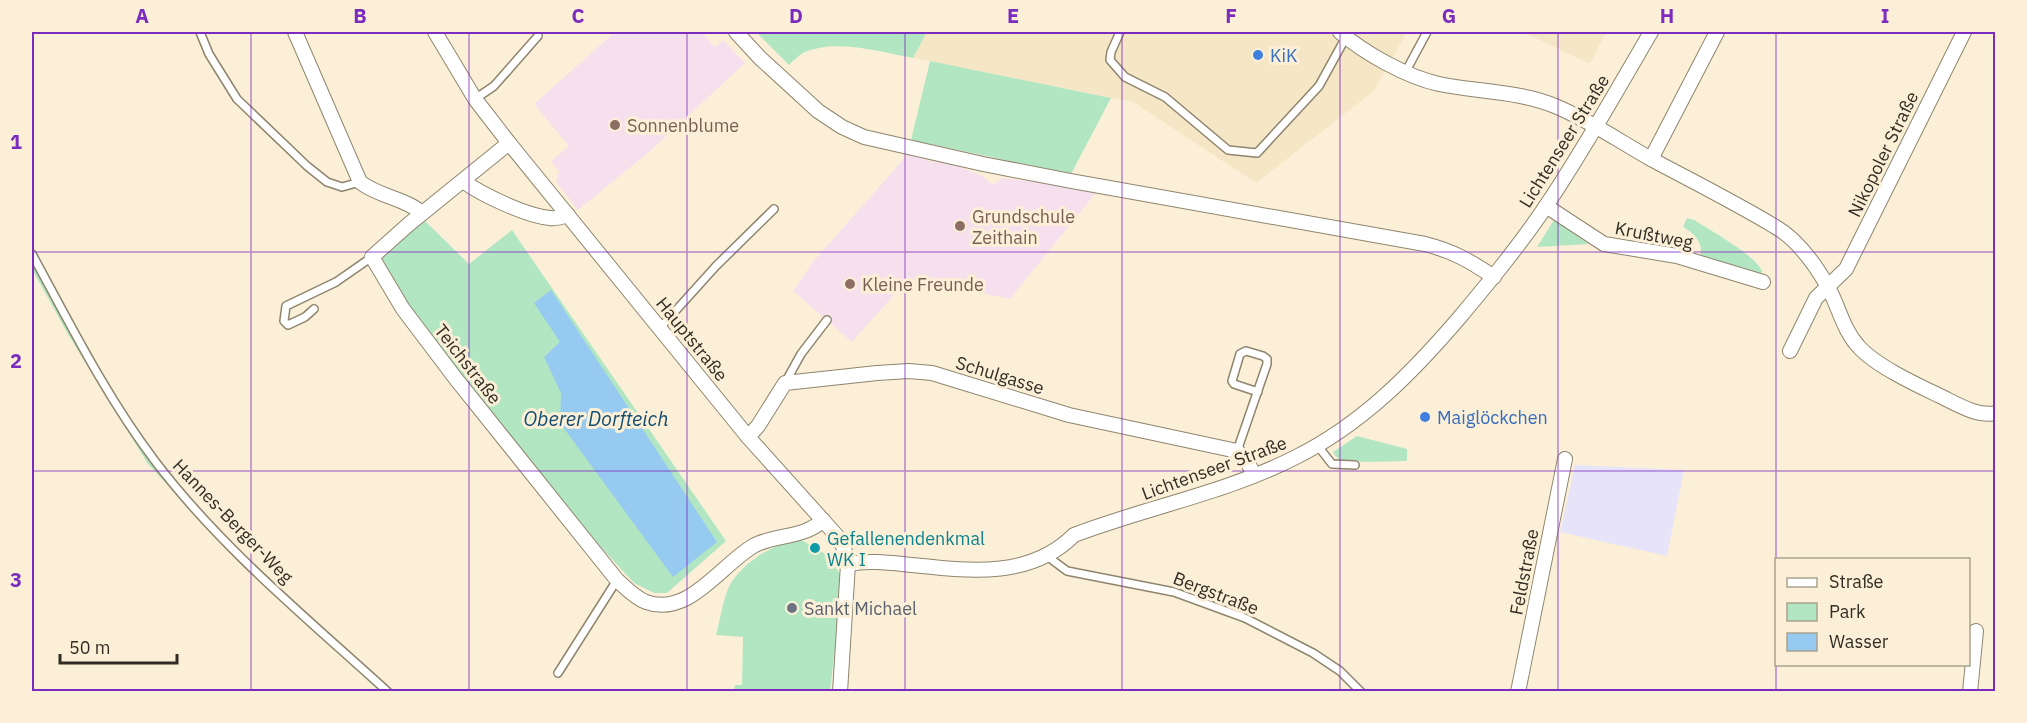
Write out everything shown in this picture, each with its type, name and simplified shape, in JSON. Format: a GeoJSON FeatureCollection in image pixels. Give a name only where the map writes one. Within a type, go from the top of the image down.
{"type":"FeatureCollection","features":[{"type":"Feature","properties":{"kind":"street"},"geometry":{"type":"LineString","coordinates":[[295,32],[360,182],[370,190],[416,208],[422,213]]}},
{"type":"Feature","properties":{"kind":"street","name":"Hauptstraße"},"geometry":{"type":"LineString","coordinates":[[435,32],[475,99],[509,143],[748,437],[837,536],[844,548],[848,564],[840,692]]}},
{"type":"Feature","properties":{"kind":"street"},"geometry":{"type":"LineString","coordinates":[[736,32],[760,58],[818,111],[842,127],[864,137],[972,161],[1425,244],[1447,250],[1472,261],[1494,277]]}},
{"type":"Feature","properties":{"kind":"street","name":"Lichtenseer Straße"},"geometry":{"type":"LineString","coordinates":[[848,564],[875,562],[945,569],[1014,568],[1047,556],[1063,547],[1074,535],[1177,503],[1254,475],[1296,458],[1317,445],[1371,409],[1397,386],[1494,277],[1546,206],[1651,32]]}},
{"type":"Feature","properties":{"kind":"street"},"geometry":{"type":"LineString","coordinates":[[1651,159],[1717,32]]}},
{"type":"Feature","properties":{"kind":"street","name":"Nikopoler Straße"},"geometry":{"type":"LineString","coordinates":[[1790,351],[1816,298],[1846,269],[1964,32]]}},
{"type":"Feature","properties":{"kind":"street"},"geometry":{"type":"LineString","coordinates":[[1343,34],[1383,62],[1437,84],[1484,89],[1536,99],[1554,105],[1776,227],[1797,244],[1828,287],[1846,328],[1857,346],[1868,357],[1926,389],[1972,410],[1986,415],[1995,413]]}},
{"type":"Feature","properties":{"kind":"street"},"geometry":{"type":"LineString","coordinates":[[372,257],[422,213],[509,143]]}},
{"type":"Feature","properties":{"kind":"street"},"geometry":{"type":"LineString","coordinates":[[463,181],[476,191],[536,216],[551,219],[568,215]]}},
{"type":"Feature","properties":{"kind":"street","name":"Krußtweg"},"geometry":{"type":"LineString","coordinates":[[1546,206],[1604,244],[1677,256],[1763,282]]}},
{"type":"Feature","properties":{"kind":"street","name":"Teichstraße"},"geometry":{"type":"LineString","coordinates":[[372,257],[403,309],[449,371],[617,580],[644,601],[658,605],[688,597],[756,545],[776,537],[806,532],[823,520]]}},
{"type":"Feature","properties":{"kind":"street","name":"Schulgasse"},"geometry":{"type":"LineString","coordinates":[[785,382],[888,372],[932,373],[1069,415],[1237,452]]}},
{"type":"Feature","properties":{"kind":"street"},"geometry":{"type":"LineString","coordinates":[[748,437],[758,426],[785,382]]}},
{"type":"Feature","properties":{"kind":"street"},"geometry":{"type":"LineString","coordinates":[[1237,452],[1247,460],[1254,475]]}},
{"type":"Feature","properties":{"kind":"street","name":"Feldstraße"},"geometry":{"type":"LineString","coordinates":[[1518,692],[1564,459]]}},
{"type":"Feature","properties":{"kind":"street"},"geometry":{"type":"LineString","coordinates":[[1970,692],[1976,631]]}},
{"type":"Feature","properties":{"kind":"lane"},"geometry":{"type":"LineString","coordinates":[[200,32],[209,54],[237,99],[307,166],[327,182],[342,187],[360,182]]}},
{"type":"Feature","properties":{"kind":"lane"},"geometry":{"type":"LineString","coordinates":[[1120,32],[1110,60],[1125,77],[1165,97],[1228,150],[1257,153],[1318,86],[1343,34]]}},
{"type":"Feature","properties":{"kind":"lane"},"geometry":{"type":"LineString","coordinates":[[1406,71],[1427,32]]}},
{"type":"Feature","properties":{"kind":"lane"},"geometry":{"type":"LineString","coordinates":[[475,99],[494,86],[538,36]]}},
{"type":"Feature","properties":{"kind":"lane"},"geometry":{"type":"LineString","coordinates":[[660,328],[716,266],[774,209]]}},
{"type":"Feature","properties":{"kind":"lane","name":"Hannes-Berger-Weg"},"geometry":{"type":"LineString","coordinates":[[32,254],[110,392],[155,461],[240,555],[388,692]]}},
{"type":"Feature","properties":{"kind":"lane"},"geometry":{"type":"LineString","coordinates":[[314,309],[288,325],[284,321],[285,306],[336,282],[372,257]]}},
{"type":"Feature","properties":{"kind":"lane"},"geometry":{"type":"LineString","coordinates":[[785,382],[801,354],[827,320]]}},
{"type":"Feature","properties":{"kind":"lane"},"geometry":{"type":"LineString","coordinates":[[1237,452],[1258,392],[1267,364],[1267,359],[1263,356],[1246,351],[1240,354],[1232,381],[1234,384],[1258,392]]}},
{"type":"Feature","properties":{"kind":"lane"},"geometry":{"type":"LineString","coordinates":[[1317,445],[1332,464],[1355,465]]}},
{"type":"Feature","properties":{"kind":"lane","name":"Bergstraße"},"geometry":{"type":"LineString","coordinates":[[1047,556],[1067,570],[1174,592],[1245,618],[1313,653],[1340,671],[1361,692]]}},
{"type":"Feature","properties":{"kind":"lane"},"geometry":{"type":"LineString","coordinates":[[558,673],[617,580]]}},
{"type":"Feature","properties":{"kind":"shaded area","name":"Sonnenblume"},"geometry":{"type":"Polygon","coordinates":[[[615,32],[701,32],[715,47],[723,40],[745,63],[649,152],[578,210],[556,182],[559,172],[551,161],[569,146],[534,104],[615,32]]]}},
{"type":"Feature","properties":{"kind":"shaded area"},"geometry":{"type":"Polygon","coordinates":[[[927,32],[1407,32],[1374,91],[1256,183],[1133,102],[913,58],[927,32]]]}},
{"type":"Feature","properties":{"kind":"shaded area"},"geometry":{"type":"Polygon","coordinates":[[[1523,32],[1606,32],[1590,64],[1523,32]]]}},
{"type":"Feature","properties":{"kind":"shaded area","name":"Grundschule Zeithain"},"geometry":{"type":"Polygon","coordinates":[[[909,153],[929,161],[953,164],[982,176],[993,185],[1002,178],[1099,189],[1010,299],[909,278],[852,342],[793,291],[812,263],[909,153]]]}},
{"type":"Feature","properties":{"kind":"shaded area"},"geometry":{"type":"Polygon","coordinates":[[[1575,465],[1684,470],[1667,556],[1560,532],[1575,465]]]}},
{"type":"Feature","properties":{"kind":"green space"},"geometry":{"type":"Polygon","coordinates":[[[756,32],[927,32],[913,58],[844,46],[803,53],[789,65],[756,32]]]}},
{"type":"Feature","properties":{"kind":"green space"},"geometry":{"type":"Polygon","coordinates":[[[930,61],[1111,98],[1071,174],[911,140],[930,61]]]}},
{"type":"Feature","properties":{"kind":"green space"},"geometry":{"type":"Polygon","coordinates":[[[1687,218],[1721,236],[1750,257],[1762,271],[1760,275],[1703,259],[1700,256],[1701,247],[1697,239],[1683,227],[1687,218]]]}},
{"type":"Feature","properties":{"kind":"green space"},"geometry":{"type":"Polygon","coordinates":[[[423,219],[469,264],[512,230],[726,541],[667,593],[654,593],[634,583],[584,529],[458,376],[407,305],[383,265],[382,257],[423,219]]]}},
{"type":"Feature","properties":{"kind":"green space"},"geometry":{"type":"Polygon","coordinates":[[[1554,220],[1589,244],[1537,247],[1554,220]]]}},
{"type":"Feature","properties":{"kind":"green space"},"geometry":{"type":"Polygon","coordinates":[[[32,263],[112,404],[151,462],[187,503],[382,691],[379,691],[235,558],[148,464],[69,336],[32,269],[32,263]]]}},
{"type":"Feature","properties":{"kind":"green space"},"geometry":{"type":"Polygon","coordinates":[[[1357,436],[1407,449],[1407,461],[1344,461],[1337,458],[1333,452],[1357,436]]]}},
{"type":"Feature","properties":{"kind":"green space"},"geometry":{"type":"Polygon","coordinates":[[[800,539],[827,555],[841,575],[830,691],[734,691],[735,685],[742,685],[743,637],[716,635],[729,586],[738,573],[754,559],[771,549],[800,539]]]}},
{"type":"Feature","properties":{"kind":"water","name":"Oberer Dorfteich"},"geometry":{"type":"Polygon","coordinates":[[[551,290],[717,542],[673,577],[560,423],[561,393],[544,357],[560,342],[534,303],[551,290]]]}},
{"type":"Feature","properties":{"kind":"place","name":"KiK"},"geometry":{"type":"Point","coordinates":[1258,55]}},
{"type":"Feature","properties":{"kind":"place","name":"Sonnenblume"},"geometry":{"type":"Point","coordinates":[615,125]}},
{"type":"Feature","properties":{"kind":"place","name":"Grundschule Zeithain"},"geometry":{"type":"Point","coordinates":[960,226]}},
{"type":"Feature","properties":{"kind":"place","name":"Kleine Freunde"},"geometry":{"type":"Point","coordinates":[850,284]}},
{"type":"Feature","properties":{"kind":"place","name":"Maiglöckchen"},"geometry":{"type":"Point","coordinates":[1425,417]}},
{"type":"Feature","properties":{"kind":"place","name":"Gefallenendenkmal WK I"},"geometry":{"type":"Point","coordinates":[815,548]}},
{"type":"Feature","properties":{"kind":"place","name":"Sankt Michael"},"geometry":{"type":"Point","coordinates":[792,608]}}]}
